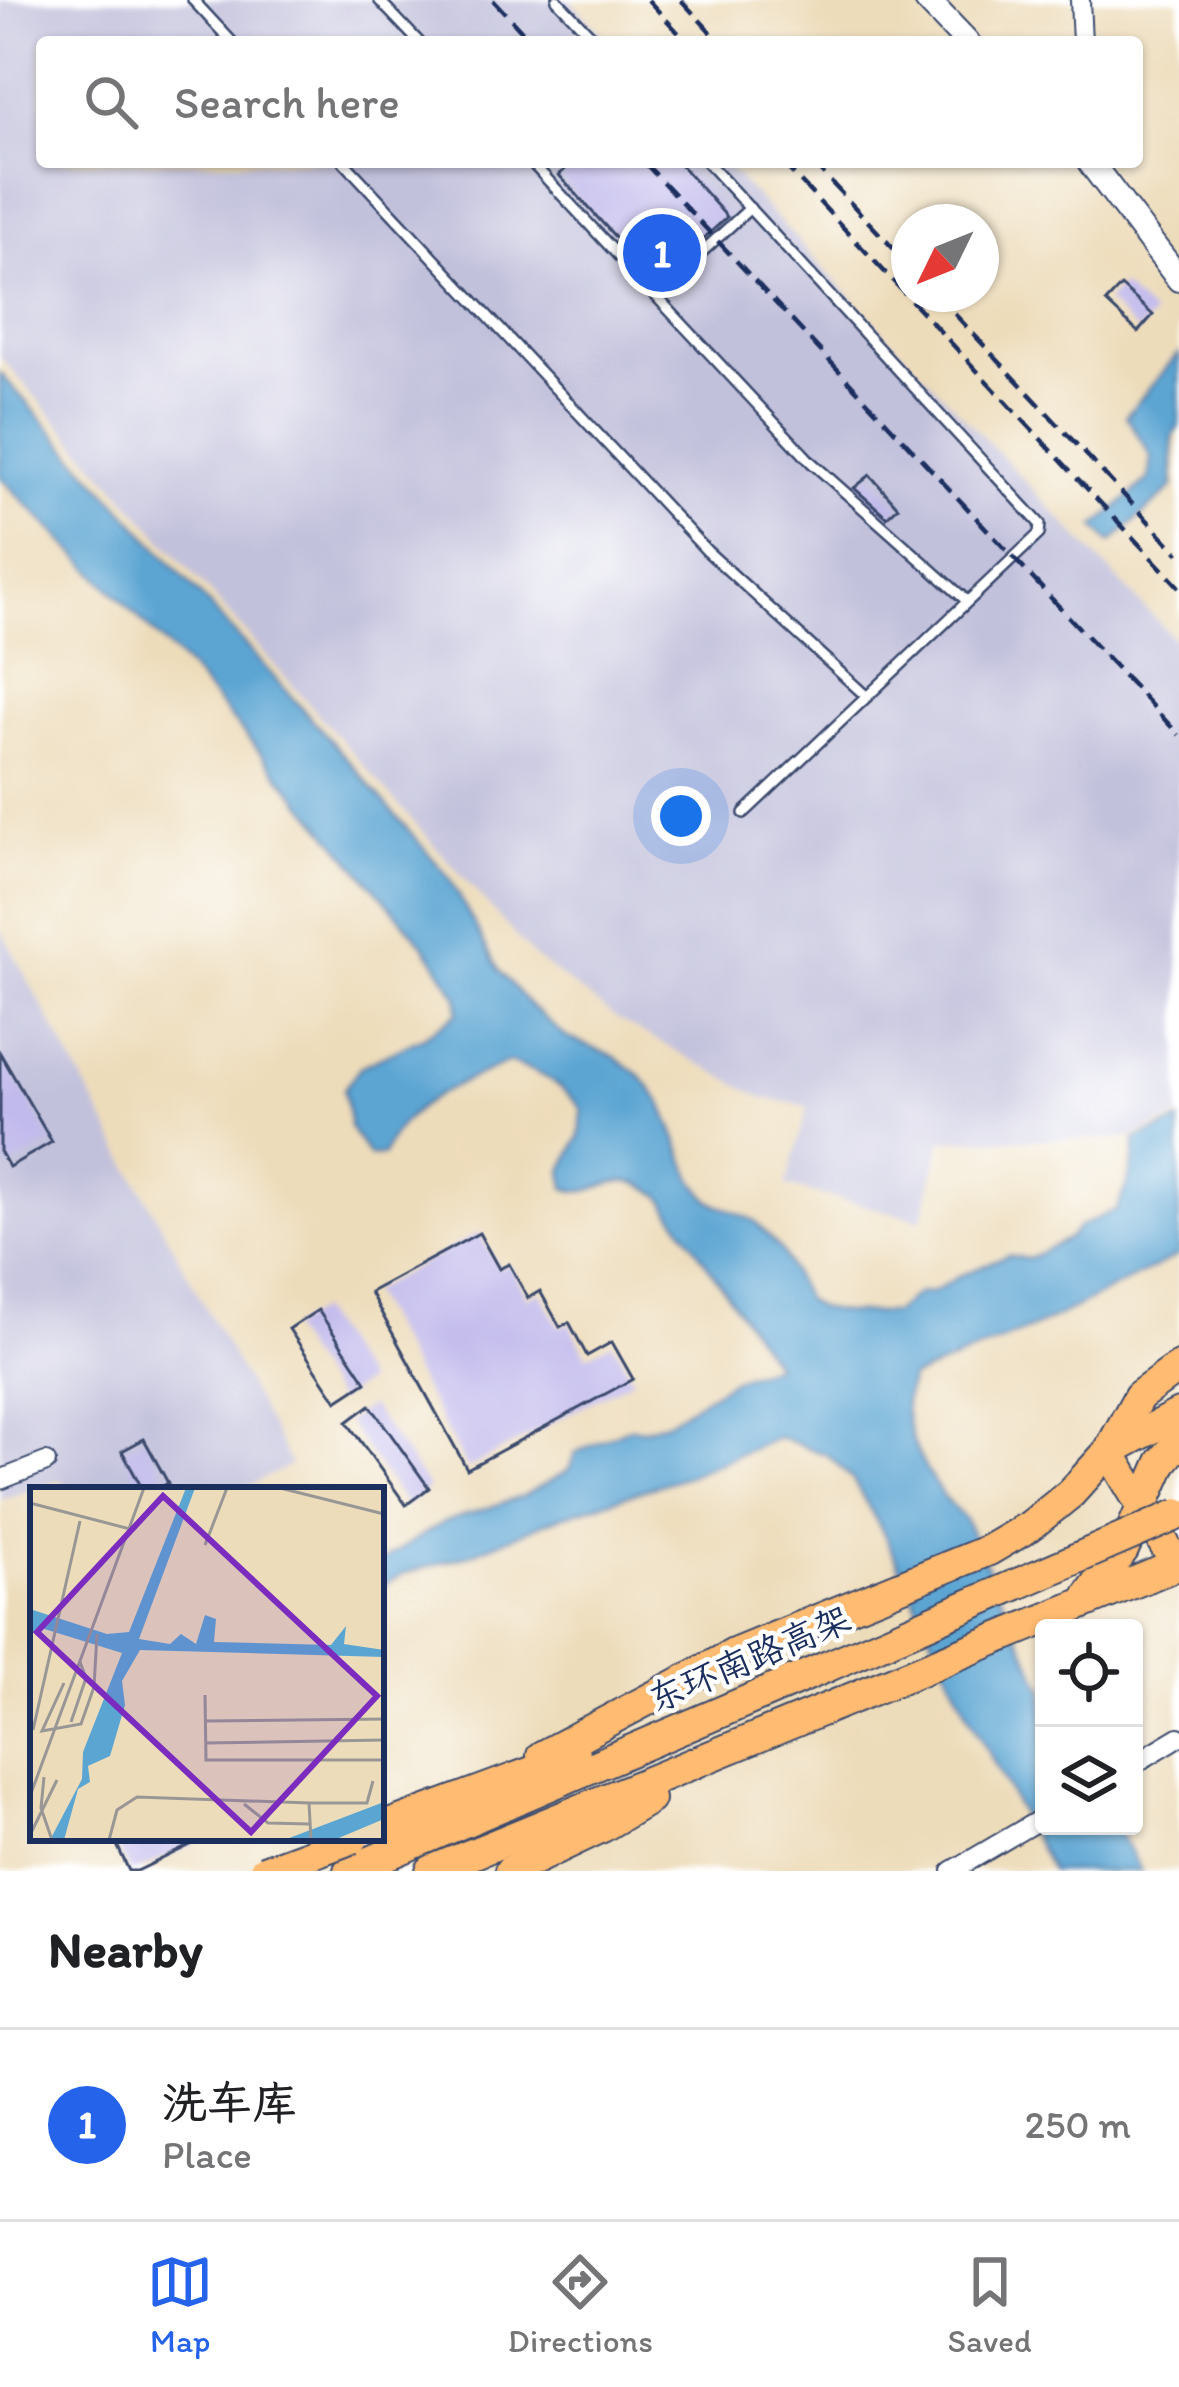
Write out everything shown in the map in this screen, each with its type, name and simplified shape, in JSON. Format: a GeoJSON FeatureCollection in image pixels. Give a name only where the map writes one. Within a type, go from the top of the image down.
{"type":"FeatureCollection","features":[{"type":"Feature","properties":{"kind":"main road"},"geometry":{"type":"LineString","coordinates":[[384,1825],[573,1743],[734,1654],[988,1550],[1030,1526],[1070,1493],[1109,1451],[1139,1396],[1179,1367]]}},
{"type":"Feature","properties":{"kind":"main road"},"geometry":{"type":"LineString","coordinates":[[1109,1451],[1179,1414]]}},
{"type":"Feature","properties":{"kind":"main road"},"geometry":{"type":"LineString","coordinates":[[1075,1600],[1123,1550],[1162,1462],[1179,1442]]}},
{"type":"Feature","properties":{"kind":"main road"},"geometry":{"type":"LineString","coordinates":[[1109,1451],[1178,1562]]}},
{"type":"Feature","properties":{"kind":"main road","name":"东环南路高架"},"geometry":{"type":"LineString","coordinates":[[350,1871],[1179,1514]]}},
{"type":"Feature","properties":{"kind":"main road"},"geometry":{"type":"LineString","coordinates":[[410,1871],[1178,1562]]}},
{"type":"Feature","properties":{"kind":"main road"},"geometry":{"type":"LineString","coordinates":[[431,1871],[1178,1562]]}},
{"type":"Feature","properties":{"kind":"main road"},"geometry":{"type":"LineString","coordinates":[[384,1825],[779,1687]]}},
{"type":"Feature","properties":{"kind":"main road"},"geometry":{"type":"LineString","coordinates":[[510,1871],[602,1827],[731,1748]]}},
{"type":"Feature","properties":{"kind":"main road"},"geometry":{"type":"LineString","coordinates":[[269,1871],[344,1841]]}},
{"type":"Feature","properties":{"kind":"street"},"geometry":{"type":"LineString","coordinates":[[927,0],[962,36]]}},
{"type":"Feature","properties":{"kind":"street"},"geometry":{"type":"LineString","coordinates":[[1080,0],[1082,36]]}},
{"type":"Feature","properties":{"kind":"street"},"geometry":{"type":"LineString","coordinates":[[1095,168],[1179,279]]}},
{"type":"Feature","properties":{"kind":"street"},"geometry":{"type":"LineString","coordinates":[[0,1480],[46,1462]]}},
{"type":"Feature","properties":{"kind":"street"},"geometry":{"type":"LineString","coordinates":[[1143,1759],[1179,1737]]}},
{"type":"Feature","properties":{"kind":"street"},"geometry":{"type":"LineString","coordinates":[[952,1871],[1035,1822]]}},
{"type":"Feature","properties":{"kind":"lane"},"geometry":{"type":"LineString","coordinates":[[193,0],[226,36]]}},
{"type":"Feature","properties":{"kind":"lane"},"geometry":{"type":"LineString","coordinates":[[380,0],[413,36]]}},
{"type":"Feature","properties":{"kind":"lane"},"geometry":{"type":"LineString","coordinates":[[557,0],[591,36]]}},
{"type":"Feature","properties":{"kind":"lane"},"geometry":{"type":"LineString","coordinates":[[350,168],[707,551],[866,696]]}},
{"type":"Feature","properties":{"kind":"lane"},"geometry":{"type":"LineString","coordinates":[[537,168],[811,462],[967,601]]}},
{"type":"Feature","properties":{"kind":"lane"},"geometry":{"type":"LineString","coordinates":[[713,168],[1040,524],[1039,534],[744,813]]}},
{"type":"Feature","properties":{"kind":"lane"},"geometry":{"type":"LineString","coordinates":[[655,295],[750,208]]}},
{"type":"Feature","properties":{"kind":"shaded area"},"geometry":{"type":"Polygon","coordinates":[[[0,0],[570,0],[604,36],[36,36],[36,168],[729,168],[1179,644],[1179,1116],[1127,1139],[942,1140],[922,1220],[786,1186],[808,1106],[763,1098],[617,1019],[534,957],[0,357],[0,0]]]}},
{"type":"Feature","properties":{"kind":"shaded area"},"geometry":{"type":"Polygon","coordinates":[[[0,928],[291,1465],[246,1487],[66,1487],[60,1480],[0,1500],[0,928]]]}},
{"type":"Feature","properties":{"kind":"water"},"geometry":{"type":"Polygon","coordinates":[[[1179,353],[1173,487],[1111,543],[1095,527],[1149,479],[1151,456],[1126,416],[1179,353]]]}},
{"type":"Feature","properties":{"kind":"water"},"geometry":{"type":"Polygon","coordinates":[[[0,373],[449,877],[499,971],[531,1007],[566,1037],[615,1057],[641,1076],[662,1103],[693,1179],[710,1201],[755,1221],[781,1250],[805,1299],[817,1308],[894,1313],[916,1294],[933,1292],[1008,1255],[1028,1259],[1117,1209],[1133,1166],[1135,1140],[1179,1121],[1179,1255],[1047,1322],[911,1378],[905,1404],[918,1454],[934,1483],[965,1519],[1035,1671],[1035,1835],[1120,1835],[1141,1871],[1051,1871],[969,1716],[884,1534],[853,1480],[828,1455],[779,1437],[687,1476],[559,1517],[384,1584],[384,1559],[444,1522],[521,1497],[569,1470],[575,1453],[630,1427],[645,1429],[669,1421],[734,1379],[775,1365],[661,1196],[630,1182],[588,1191],[565,1188],[563,1170],[580,1136],[582,1109],[540,1075],[509,1062],[453,1087],[404,1121],[383,1155],[369,1156],[350,1128],[344,1089],[360,1067],[425,1036],[458,1013],[458,997],[426,948],[190,670],[0,477],[0,373]]]}},
{"type":"Feature","properties":{"kind":"building"},"geometry":{"type":"Polygon","coordinates":[[[567,168],[683,168],[727,217],[656,282],[559,175],[567,168]]]}},
{"type":"Feature","properties":{"kind":"building"},"geometry":{"type":"Polygon","coordinates":[[[1121,286],[1153,315],[1138,332],[1106,302],[1121,286]]]}},
{"type":"Feature","properties":{"kind":"building"},"geometry":{"type":"Polygon","coordinates":[[[870,475],[898,507],[887,517],[854,488],[870,475]]]}},
{"type":"Feature","properties":{"kind":"building"},"geometry":{"type":"Polygon","coordinates":[[[0,1053],[52,1142],[9,1167],[0,1151],[0,1053]]]}},
{"type":"Feature","properties":{"kind":"building"},"geometry":{"type":"Polygon","coordinates":[[[479,1233],[499,1269],[509,1264],[528,1298],[540,1291],[560,1327],[569,1322],[587,1356],[612,1342],[633,1379],[467,1469],[370,1292],[479,1233]]]}},
{"type":"Feature","properties":{"kind":"building"},"geometry":{"type":"Polygon","coordinates":[[[318,1310],[366,1382],[337,1401],[289,1329],[318,1310]]]}},
{"type":"Feature","properties":{"kind":"building"},"geometry":{"type":"Polygon","coordinates":[[[370,1405],[429,1488],[406,1505],[347,1422],[370,1405]]]}},
{"type":"Feature","properties":{"kind":"building"},"geometry":{"type":"Polygon","coordinates":[[[144,1439],[168,1483],[141,1487],[122,1451],[144,1439]]]}},
{"type":"Feature","properties":{"kind":"building"},"geometry":{"type":"Polygon","coordinates":[[[199,1841],[137,1871],[129,1871],[117,1845],[199,1841]]]}},
{"type":"Feature","properties":{"kind":"railway"},"geometry":{"type":"LineString","coordinates":[[493,0],[526,36]]}},
{"type":"Feature","properties":{"kind":"railway"},"geometry":{"type":"LineString","coordinates":[[648,0],[681,36]]}},
{"type":"Feature","properties":{"kind":"railway"},"geometry":{"type":"LineString","coordinates":[[681,0],[714,36]]}},
{"type":"Feature","properties":{"kind":"railway"},"geometry":{"type":"LineString","coordinates":[[650,168],[1179,735]]}},
{"type":"Feature","properties":{"kind":"railway"},"geometry":{"type":"LineString","coordinates":[[788,168],[1179,587]]}},
{"type":"Feature","properties":{"kind":"railway"},"geometry":{"type":"LineString","coordinates":[[818,168],[891,246]]}},
{"type":"Feature","properties":{"kind":"railway"},"geometry":{"type":"LineString","coordinates":[[953,312],[1179,554]]}},
{"type":"Feature","properties":{"kind":"place","name":"洗车库"},"geometry":{"type":"Point","coordinates":[662,253]}}]}
